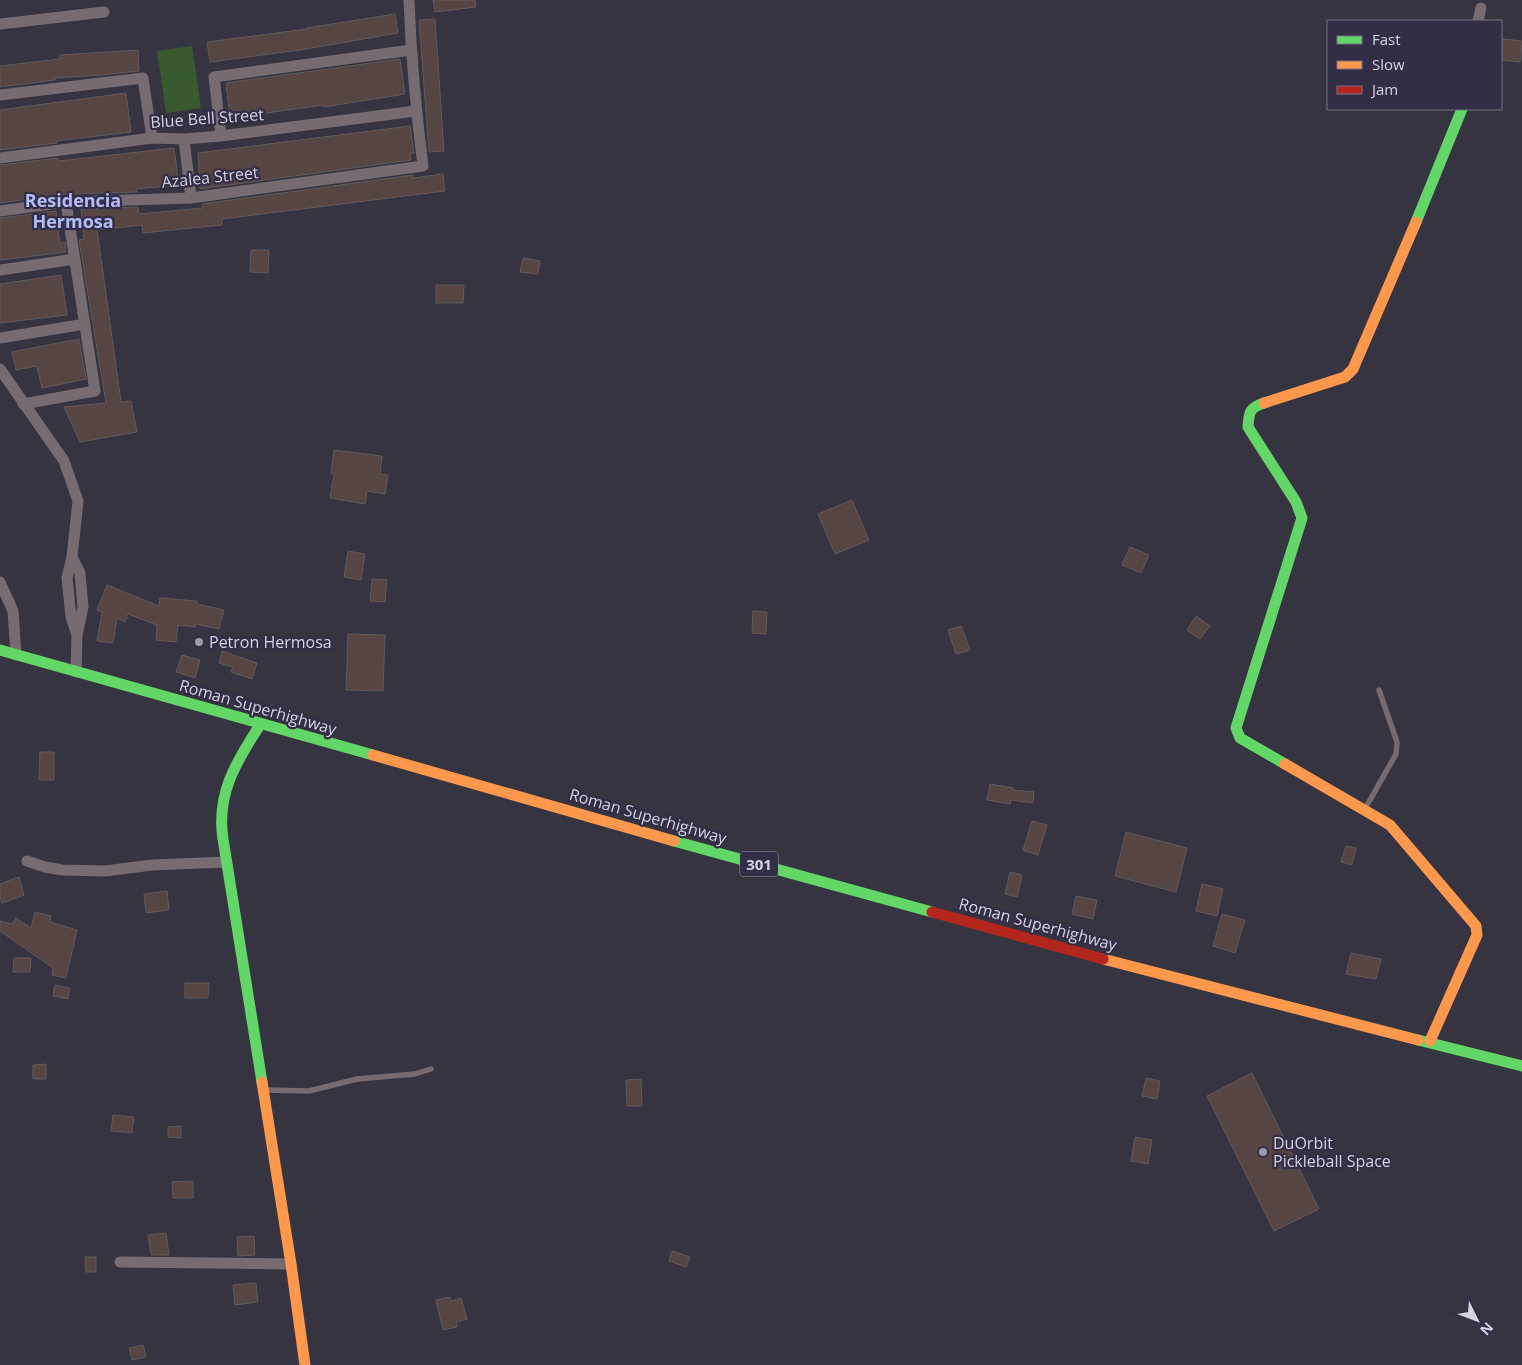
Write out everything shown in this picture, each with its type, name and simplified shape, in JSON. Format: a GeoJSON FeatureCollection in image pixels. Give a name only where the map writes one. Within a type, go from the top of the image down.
{"type":"FeatureCollection","features":[{"type":"Feature","properties":{"kind":"street"},"geometry":{"type":"LineString","coordinates":[[410,0],[411,50],[416,111]]}},
{"type":"Feature","properties":{"kind":"street"},"geometry":{"type":"LineString","coordinates":[[1478,20],[1481,8]]}},
{"type":"Feature","properties":{"kind":"street"},"geometry":{"type":"LineString","coordinates":[[0,24],[104,12]]}},
{"type":"Feature","properties":{"kind":"street"},"geometry":{"type":"LineString","coordinates":[[221,136],[214,77],[411,50]]}},
{"type":"Feature","properties":{"kind":"street"},"geometry":{"type":"LineString","coordinates":[[0,95],[144,78],[152,138]]}},
{"type":"Feature","properties":{"kind":"street"},"geometry":{"type":"LineString","coordinates":[[1430,1041],[1476,935],[1476,926],[1390,825],[1240,738],[1236,728],[1302,518],[1296,502],[1248,427],[1249,413],[1256,406],[1344,377],[1353,369],[1462,110]]}},
{"type":"Feature","properties":{"kind":"street","name":"Blue Bell Street"},"geometry":{"type":"LineString","coordinates":[[0,158],[152,138],[184,139],[221,136],[416,111]]}},
{"type":"Feature","properties":{"kind":"street","name":"Azalea Street"},"geometry":{"type":"LineString","coordinates":[[0,211],[66,202],[191,198],[423,166],[416,111]]}},
{"type":"Feature","properties":{"kind":"street"},"geometry":{"type":"LineString","coordinates":[[184,139],[191,198]]}},
{"type":"Feature","properties":{"kind":"street"},"geometry":{"type":"LineString","coordinates":[[23,404],[95,391],[66,202]]}},
{"type":"Feature","properties":{"kind":"street"},"geometry":{"type":"LineString","coordinates":[[0,270],[75,259]]}},
{"type":"Feature","properties":{"kind":"street"},"geometry":{"type":"LineString","coordinates":[[0,338],[85,324]]}},
{"type":"Feature","properties":{"kind":"street"},"geometry":{"type":"LineString","coordinates":[[0,369],[64,461],[78,501],[72,557],[67,578],[71,616],[77,635],[76,672]]}},
{"type":"Feature","properties":{"kind":"street"},"geometry":{"type":"LineString","coordinates":[[0,582],[13,611],[16,655]]}},
{"type":"Feature","properties":{"kind":"street","name":"Roman Superhighway"},"geometry":{"type":"LineString","coordinates":[[0,650],[260,725],[1129,966],[1430,1041],[1522,1066]]}},
{"type":"Feature","properties":{"kind":"street"},"geometry":{"type":"LineString","coordinates":[[260,725],[235,764],[228,784],[221,816],[305,1365]]}},
{"type":"Feature","properties":{"kind":"street"},"geometry":{"type":"LineString","coordinates":[[27,861],[62,870],[105,871],[152,865],[227,862]]}},
{"type":"Feature","properties":{"kind":"street"},"geometry":{"type":"LineString","coordinates":[[120,1262],[291,1264]]}},
{"type":"Feature","properties":{"kind":"lane"},"geometry":{"type":"LineString","coordinates":[[1365,809],[1396,754],[1397,742],[1379,690]]}},
{"type":"Feature","properties":{"kind":"lane"},"geometry":{"type":"LineString","coordinates":[[263,1090],[309,1091],[357,1079],[415,1074],[431,1069]]}},
{"type":"Feature","properties":{"kind":"green space"},"geometry":{"type":"Polygon","coordinates":[[[192,46],[201,108],[166,113],[157,51],[192,46]]]}},
{"type":"Feature","properties":{"kind":"building"},"geometry":{"type":"Polygon","coordinates":[[[433,0],[475,0],[476,7],[435,12],[433,0]]]}},
{"type":"Feature","properties":{"kind":"building"},"geometry":{"type":"Polygon","coordinates":[[[395,14],[398,33],[300,50],[210,62],[207,42],[307,29],[395,14]]]}},
{"type":"Feature","properties":{"kind":"building"},"geometry":{"type":"Polygon","coordinates":[[[435,19],[444,151],[429,152],[419,20],[435,19]]]}},
{"type":"Feature","properties":{"kind":"building"},"geometry":{"type":"Polygon","coordinates":[[[1503,39],[1522,41],[1520,62],[1502,60],[1503,39]]]}},
{"type":"Feature","properties":{"kind":"building"},"geometry":{"type":"Polygon","coordinates":[[[138,50],[139,71],[55,78],[55,80],[0,87],[0,66],[60,59],[60,55],[138,50]]]}},
{"type":"Feature","properties":{"kind":"building"},"geometry":{"type":"Polygon","coordinates":[[[400,59],[405,94],[324,107],[324,105],[230,118],[226,83],[400,59]]]}},
{"type":"Feature","properties":{"kind":"building"},"geometry":{"type":"Polygon","coordinates":[[[126,93],[131,132],[0,150],[0,110],[126,93]]]}},
{"type":"Feature","properties":{"kind":"building"},"geometry":{"type":"Polygon","coordinates":[[[410,126],[414,153],[410,153],[411,160],[200,189],[198,153],[410,126]]]}},
{"type":"Feature","properties":{"kind":"building"},"geometry":{"type":"Polygon","coordinates":[[[174,148],[179,185],[136,189],[137,192],[66,194],[0,203],[0,165],[58,158],[59,161],[174,148]]]}},
{"type":"Feature","properties":{"kind":"building"},"geometry":{"type":"Polygon","coordinates":[[[443,174],[445,191],[222,219],[222,225],[143,233],[142,225],[97,230],[121,402],[131,401],[137,432],[80,442],[64,407],[106,403],[79,240],[84,239],[81,209],[138,207],[139,214],[203,208],[202,204],[413,175],[413,178],[443,174]]]}},
{"type":"Feature","properties":{"kind":"building"},"geometry":{"type":"Polygon","coordinates":[[[56,211],[60,243],[65,242],[66,252],[0,260],[0,218],[56,211]]]}},
{"type":"Feature","properties":{"kind":"building"},"geometry":{"type":"Polygon","coordinates":[[[251,250],[269,250],[268,273],[250,272],[251,250]]]}},
{"type":"Feature","properties":{"kind":"building"},"geometry":{"type":"Polygon","coordinates":[[[523,258],[540,261],[538,274],[520,272],[523,258]]]}},
{"type":"Feature","properties":{"kind":"building"},"geometry":{"type":"Polygon","coordinates":[[[61,275],[67,315],[0,323],[0,284],[61,275]]]}},
{"type":"Feature","properties":{"kind":"building"},"geometry":{"type":"Polygon","coordinates":[[[436,285],[464,285],[463,303],[436,303],[436,285]]]}},
{"type":"Feature","properties":{"kind":"building"},"geometry":{"type":"Polygon","coordinates":[[[79,339],[86,379],[42,388],[37,366],[16,370],[12,352],[79,339]]]}},
{"type":"Feature","properties":{"kind":"building"},"geometry":{"type":"Polygon","coordinates":[[[334,450],[382,456],[380,474],[388,475],[385,494],[367,491],[365,504],[330,498],[334,474],[331,473],[334,450]]]}},
{"type":"Feature","properties":{"kind":"building"},"geometry":{"type":"Polygon","coordinates":[[[852,500],[869,540],[835,554],[818,514],[852,500]]]}},
{"type":"Feature","properties":{"kind":"building"},"geometry":{"type":"Polygon","coordinates":[[[1130,547],[1149,555],[1141,573],[1122,565],[1130,547]]]}},
{"type":"Feature","properties":{"kind":"building"},"geometry":{"type":"Polygon","coordinates":[[[348,551],[365,554],[361,580],[344,577],[348,551]]]}},
{"type":"Feature","properties":{"kind":"building"},"geometry":{"type":"Polygon","coordinates":[[[372,579],[387,580],[385,602],[370,601],[372,579]]]}},
{"type":"Feature","properties":{"kind":"building"},"geometry":{"type":"Polygon","coordinates":[[[107,585],[159,606],[160,598],[197,601],[197,604],[224,610],[219,629],[195,624],[195,627],[178,625],[176,642],[156,640],[157,625],[128,614],[125,622],[117,618],[113,643],[97,641],[102,612],[97,610],[107,585]]]}},
{"type":"Feature","properties":{"kind":"building"},"geometry":{"type":"Polygon","coordinates":[[[753,611],[767,612],[766,634],[752,633],[753,611]]]}},
{"type":"Feature","properties":{"kind":"building"},"geometry":{"type":"Polygon","coordinates":[[[1196,616],[1210,626],[1200,639],[1187,630],[1196,616]]]}},
{"type":"Feature","properties":{"kind":"building"},"geometry":{"type":"Polygon","coordinates":[[[961,626],[970,650],[956,654],[948,630],[961,626]]]}},
{"type":"Feature","properties":{"kind":"building"},"geometry":{"type":"Polygon","coordinates":[[[348,634],[385,635],[383,691],[346,690],[348,634]]]}},
{"type":"Feature","properties":{"kind":"building"},"geometry":{"type":"Polygon","coordinates":[[[222,651],[257,663],[252,679],[231,672],[233,667],[219,663],[222,651]]]}},
{"type":"Feature","properties":{"kind":"building"},"geometry":{"type":"Polygon","coordinates":[[[182,655],[200,660],[195,678],[176,672],[182,655]]]}},
{"type":"Feature","properties":{"kind":"building"},"geometry":{"type":"Polygon","coordinates":[[[40,752],[54,752],[54,780],[39,780],[40,752]]]}},
{"type":"Feature","properties":{"kind":"building"},"geometry":{"type":"Polygon","coordinates":[[[990,784],[1013,788],[1013,790],[1034,792],[1033,803],[1011,800],[1010,804],[987,800],[990,784]]]}},
{"type":"Feature","properties":{"kind":"building"},"geometry":{"type":"Polygon","coordinates":[[[1032,821],[1047,825],[1038,855],[1023,850],[1032,821]]]}},
{"type":"Feature","properties":{"kind":"building"},"geometry":{"type":"Polygon","coordinates":[[[1126,832],[1187,848],[1176,892],[1115,876],[1126,832]]]}},
{"type":"Feature","properties":{"kind":"building"},"geometry":{"type":"Polygon","coordinates":[[[1346,846],[1356,848],[1352,865],[1341,862],[1346,846]]]}},
{"type":"Feature","properties":{"kind":"building"},"geometry":{"type":"Polygon","coordinates":[[[1010,872],[1022,875],[1017,897],[1005,894],[1010,872]]]}},
{"type":"Feature","properties":{"kind":"building"},"geometry":{"type":"Polygon","coordinates":[[[19,877],[24,895],[2,903],[0,884],[19,877]]]}},
{"type":"Feature","properties":{"kind":"building"},"geometry":{"type":"Polygon","coordinates":[[[1202,884],[1223,889],[1217,916],[1196,911],[1202,884]]]}},
{"type":"Feature","properties":{"kind":"building"},"geometry":{"type":"Polygon","coordinates":[[[167,891],[169,910],[146,913],[144,894],[167,891]]]}},
{"type":"Feature","properties":{"kind":"building"},"geometry":{"type":"Polygon","coordinates":[[[1076,896],[1097,900],[1093,919],[1072,914],[1076,896]]]}},
{"type":"Feature","properties":{"kind":"building"},"geometry":{"type":"Polygon","coordinates":[[[35,912],[51,916],[50,922],[77,930],[66,978],[52,975],[53,968],[0,931],[0,921],[12,924],[16,918],[31,928],[35,912]]]}},
{"type":"Feature","properties":{"kind":"building"},"geometry":{"type":"Polygon","coordinates":[[[1222,914],[1245,920],[1235,953],[1213,946],[1222,914]]]}},
{"type":"Feature","properties":{"kind":"building"},"geometry":{"type":"Polygon","coordinates":[[[1351,953],[1381,959],[1376,979],[1346,974],[1351,953]]]}},
{"type":"Feature","properties":{"kind":"building"},"geometry":{"type":"Polygon","coordinates":[[[14,958],[31,958],[30,972],[13,972],[14,958]]]}},
{"type":"Feature","properties":{"kind":"building"},"geometry":{"type":"Polygon","coordinates":[[[185,983],[209,983],[208,998],[185,998],[185,983]]]}},
{"type":"Feature","properties":{"kind":"building"},"geometry":{"type":"Polygon","coordinates":[[[55,985],[70,988],[68,999],[53,996],[55,985]]]}},
{"type":"Feature","properties":{"kind":"building"},"geometry":{"type":"Polygon","coordinates":[[[46,1064],[46,1079],[33,1079],[33,1065],[46,1064]]]}},
{"type":"Feature","properties":{"kind":"building","name":"DuOrbit Pickleball Space"},"geometry":{"type":"Polygon","coordinates":[[[1252,1073],[1319,1209],[1274,1231],[1207,1096],[1252,1073]]]}},
{"type":"Feature","properties":{"kind":"building"},"geometry":{"type":"Polygon","coordinates":[[[1146,1078],[1160,1081],[1157,1099],[1142,1096],[1146,1078]]]}},
{"type":"Feature","properties":{"kind":"building"},"geometry":{"type":"Polygon","coordinates":[[[641,1079],[642,1106],[627,1106],[626,1080],[641,1079]]]}},
{"type":"Feature","properties":{"kind":"building"},"geometry":{"type":"Polygon","coordinates":[[[113,1115],[134,1117],[132,1133],[111,1131],[113,1115]]]}},
{"type":"Feature","properties":{"kind":"building"},"geometry":{"type":"Polygon","coordinates":[[[181,1126],[181,1138],[168,1137],[168,1127],[181,1126]]]}},
{"type":"Feature","properties":{"kind":"building"},"geometry":{"type":"Polygon","coordinates":[[[1135,1137],[1152,1140],[1148,1164],[1131,1161],[1135,1137]]]}},
{"type":"Feature","properties":{"kind":"building"},"geometry":{"type":"Polygon","coordinates":[[[193,1181],[193,1198],[173,1198],[172,1182],[193,1181]]]}},
{"type":"Feature","properties":{"kind":"building"},"geometry":{"type":"Polygon","coordinates":[[[166,1233],[169,1255],[151,1255],[148,1235],[166,1233]]]}},
{"type":"Feature","properties":{"kind":"building"},"geometry":{"type":"Polygon","coordinates":[[[254,1236],[255,1255],[238,1256],[237,1237],[254,1236]]]}},
{"type":"Feature","properties":{"kind":"building"},"geometry":{"type":"Polygon","coordinates":[[[672,1251],[690,1257],[686,1267],[669,1261],[672,1251]]]}},
{"type":"Feature","properties":{"kind":"building"},"geometry":{"type":"Polygon","coordinates":[[[85,1257],[96,1257],[96,1272],[86,1272],[85,1257]]]}},
{"type":"Feature","properties":{"kind":"building"},"geometry":{"type":"Polygon","coordinates":[[[256,1283],[258,1302],[235,1305],[233,1285],[256,1283]]]}},
{"type":"Feature","properties":{"kind":"building"},"geometry":{"type":"Polygon","coordinates":[[[450,1297],[451,1301],[461,1298],[467,1319],[456,1322],[457,1327],[443,1330],[436,1300],[450,1297]]]}},
{"type":"Feature","properties":{"kind":"building"},"geometry":{"type":"Polygon","coordinates":[[[143,1345],[146,1357],[132,1360],[129,1348],[143,1345]]]}},
{"type":"Feature","properties":{"kind":"traffic: fast"},"geometry":{"type":"LineString","coordinates":[[1416,222],[1462,110]]}},
{"type":"Feature","properties":{"kind":"traffic: fast"},"geometry":{"type":"LineString","coordinates":[[1264,403],[1251,411],[1248,427],[1296,502],[1302,518],[1236,728],[1240,738],[1285,764]]}},
{"type":"Feature","properties":{"kind":"traffic: fast"},"geometry":{"type":"LineString","coordinates":[[0,650],[373,755]]}},
{"type":"Feature","properties":{"kind":"traffic: fast"},"geometry":{"type":"LineString","coordinates":[[260,725],[243,752],[230,779],[222,807],[222,823],[262,1082]]}},
{"type":"Feature","properties":{"kind":"traffic: fast"},"geometry":{"type":"LineString","coordinates":[[674,841],[932,912]]}},
{"type":"Feature","properties":{"kind":"traffic: fast"},"geometry":{"type":"LineString","coordinates":[[1418,1040],[1522,1066]]}},
{"type":"Feature","properties":{"kind":"traffic: slow"},"geometry":{"type":"LineString","coordinates":[[1264,403],[1345,377],[1353,369],[1416,222]]}},
{"type":"Feature","properties":{"kind":"traffic: slow"},"geometry":{"type":"LineString","coordinates":[[373,755],[674,841]]}},
{"type":"Feature","properties":{"kind":"traffic: slow"},"geometry":{"type":"LineString","coordinates":[[1285,764],[1390,825],[1476,926],[1477,935],[1430,1041]]}},
{"type":"Feature","properties":{"kind":"traffic: slow"},"geometry":{"type":"LineString","coordinates":[[1103,959],[1418,1040]]}},
{"type":"Feature","properties":{"kind":"traffic: slow"},"geometry":{"type":"LineString","coordinates":[[262,1082],[305,1365]]}},
{"type":"Feature","properties":{"kind":"traffic: jam"},"geometry":{"type":"LineString","coordinates":[[932,912],[1103,959]]}},
{"type":"Feature","properties":{"kind":"place","name":"Petron Hermosa"},"geometry":{"type":"Point","coordinates":[199,642]}},
{"type":"Feature","properties":{"kind":"place","name":"DuOrbit Pickleball Space"},"geometry":{"type":"Point","coordinates":[1263,1152]}},
{"type":"Feature","properties":{"kind":"district","name":"Residencia Hermosa"},"geometry":{"type":"Point","coordinates":[73,210]}}]}
